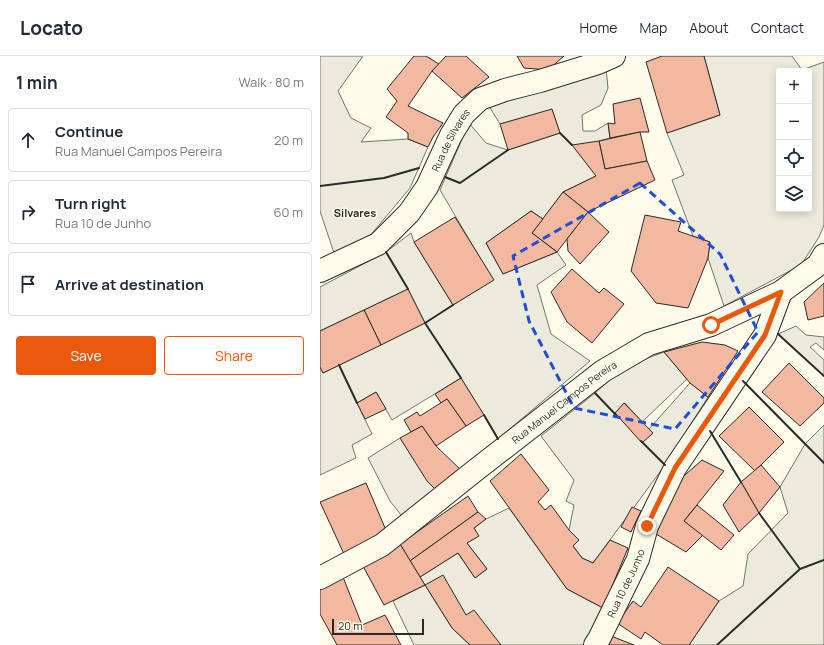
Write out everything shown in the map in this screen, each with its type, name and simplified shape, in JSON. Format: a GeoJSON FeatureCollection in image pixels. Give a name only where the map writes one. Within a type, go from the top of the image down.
{"type":"FeatureCollection","features":[{"type":"Feature","properties":{"kind":"street","name":"Rua de Silvares"},"geometry":{"type":"LineString","coordinates":[[320,271],[378,244],[409,213],[427,187],[451,135],[464,114],[480,99],[505,90],[540,82],[598,63],[614,56]]}},
{"type":"Feature","properties":{"kind":"street","name":"Rua Manuel Campos Pereira"},"geometry":{"type":"LineString","coordinates":[[320,578],[382,545],[472,473],[603,372],[649,344],[711,325],[781,292],[818,265],[824,255]]}},
{"type":"Feature","properties":{"kind":"street","name":"Rua 10 de Junho"},"geometry":{"type":"LineString","coordinates":[[595,645],[638,559],[647,526],[675,468],[765,335],[781,292]]}},
{"type":"Feature","properties":{"kind":"highlighted area"},"geometry":{"type":"Polygon","coordinates":[[[640,183],[720,254],[758,332],[675,429],[574,408],[529,321],[513,256],[640,183]]]}},
{"type":"Feature","properties":{"kind":"shaded area"},"geometry":{"type":"Polygon","coordinates":[[[320,56],[363,56],[338,91],[351,118],[371,128],[361,142],[408,139],[428,147],[410,188],[369,237],[334,253],[320,211],[320,56]]]}},
{"type":"Feature","properties":{"kind":"shaded area"},"geometry":{"type":"Polygon","coordinates":[[[704,56],[792,56],[801,68],[776,68],[776,212],[812,212],[812,68],[808,68],[824,62],[824,225],[819,237],[801,265],[724,306],[708,258],[710,242],[693,236],[672,180],[684,175],[667,133],[720,115],[704,56]]]}},
{"type":"Feature","properties":{"kind":"shaded area"},"geometry":{"type":"Polygon","coordinates":[[[606,68],[608,88],[601,105],[582,115],[583,131],[595,131],[608,123],[610,138],[599,141],[596,176],[563,192],[543,219],[531,211],[486,243],[503,274],[557,252],[566,265],[537,285],[551,334],[590,361],[498,439],[461,378],[392,420],[376,392],[357,403],[372,434],[352,445],[356,458],[320,475],[320,367],[323,373],[425,323],[408,289],[320,331],[320,287],[386,252],[411,233],[414,242],[453,305],[493,280],[440,190],[469,123],[486,143],[508,150],[560,133],[552,110],[500,124],[489,106],[531,94],[606,68]]]}},
{"type":"Feature","properties":{"kind":"shaded area"},"geometry":{"type":"Polygon","coordinates":[[[796,326],[806,335],[824,337],[824,350],[816,343],[810,347],[824,360],[824,376],[778,334],[796,326]]]}},
{"type":"Feature","properties":{"kind":"shaded area"},"geometry":{"type":"Polygon","coordinates":[[[664,352],[687,379],[642,422],[625,403],[615,413],[642,442],[653,433],[649,429],[690,383],[708,397],[665,465],[593,563],[582,558],[573,546],[579,540],[569,530],[574,505],[566,501],[574,480],[541,436],[595,393],[624,367],[664,352]]]}},
{"type":"Feature","properties":{"kind":"shaded area"},"geometry":{"type":"Polygon","coordinates":[[[824,425],[824,645],[689,645],[719,601],[743,586],[748,554],[788,513],[780,487],[805,444],[824,425]]]}},
{"type":"Feature","properties":{"kind":"shaded area"},"geometry":{"type":"Polygon","coordinates":[[[400,438],[438,492],[405,520],[390,501],[368,458],[400,438]]]}},
{"type":"Feature","properties":{"kind":"shaded area"},"geometry":{"type":"Polygon","coordinates":[[[509,508],[567,589],[603,608],[594,629],[584,645],[501,645],[466,615],[425,585],[420,577],[458,553],[475,578],[487,569],[467,543],[478,536],[474,528],[486,519],[509,508]]]}},
{"type":"Feature","properties":{"kind":"shaded area"},"geometry":{"type":"Polygon","coordinates":[[[425,585],[452,628],[470,645],[414,645],[393,601],[425,585]]]}},
{"type":"Feature","properties":{"kind":"building"},"geometry":{"type":"Polygon","coordinates":[[[414,56],[426,56],[439,64],[432,71],[408,106],[443,123],[428,147],[408,139],[408,133],[386,117],[397,101],[387,89],[414,56]]]}},
{"type":"Feature","properties":{"kind":"building"},"geometry":{"type":"Polygon","coordinates":[[[446,56],[466,56],[489,77],[462,98],[432,71],[446,56]]]}},
{"type":"Feature","properties":{"kind":"building"},"geometry":{"type":"Polygon","coordinates":[[[517,56],[564,56],[548,70],[524,68],[517,56]]]}},
{"type":"Feature","properties":{"kind":"building"},"geometry":{"type":"Polygon","coordinates":[[[662,56],[704,56],[720,115],[667,133],[646,62],[662,56]]]}},
{"type":"Feature","properties":{"kind":"building"},"geometry":{"type":"Polygon","coordinates":[[[640,98],[649,132],[640,132],[610,138],[608,123],[615,124],[613,104],[640,98]]]}},
{"type":"Feature","properties":{"kind":"building"},"geometry":{"type":"Polygon","coordinates":[[[552,109],[560,133],[508,150],[500,124],[552,109]]]}},
{"type":"Feature","properties":{"kind":"building"},"geometry":{"type":"Polygon","coordinates":[[[640,132],[647,161],[605,169],[599,141],[640,132]]]}},
{"type":"Feature","properties":{"kind":"building"},"geometry":{"type":"Polygon","coordinates":[[[599,141],[605,169],[647,161],[655,180],[588,212],[563,192],[596,176],[572,145],[599,141]]]}},
{"type":"Feature","properties":{"kind":"building"},"geometry":{"type":"Polygon","coordinates":[[[563,192],[588,212],[557,252],[532,233],[563,192]]]}},
{"type":"Feature","properties":{"kind":"building"},"geometry":{"type":"Polygon","coordinates":[[[531,211],[543,219],[532,233],[557,252],[503,274],[486,243],[531,211]]]}},
{"type":"Feature","properties":{"kind":"building"},"geometry":{"type":"Polygon","coordinates":[[[588,212],[609,232],[580,264],[568,251],[567,239],[588,212]]]}},
{"type":"Feature","properties":{"kind":"building"},"geometry":{"type":"Polygon","coordinates":[[[645,215],[681,222],[678,231],[710,242],[708,258],[688,308],[656,303],[631,271],[645,215]]]}},
{"type":"Feature","properties":{"kind":"building"},"geometry":{"type":"Polygon","coordinates":[[[455,217],[494,280],[453,305],[414,242],[455,217]]]}},
{"type":"Feature","properties":{"kind":"building"},"geometry":{"type":"Polygon","coordinates":[[[572,269],[599,293],[604,288],[624,304],[592,343],[567,322],[551,292],[572,269]]]}},
{"type":"Feature","properties":{"kind":"building"},"geometry":{"type":"Polygon","coordinates":[[[824,283],[824,316],[808,320],[804,302],[824,283]]]}},
{"type":"Feature","properties":{"kind":"building"},"geometry":{"type":"Polygon","coordinates":[[[408,289],[425,323],[381,345],[364,310],[408,289]]]}},
{"type":"Feature","properties":{"kind":"building"},"geometry":{"type":"Polygon","coordinates":[[[364,310],[381,345],[323,373],[320,367],[320,331],[364,310]]]}},
{"type":"Feature","properties":{"kind":"building"},"geometry":{"type":"Polygon","coordinates":[[[702,342],[725,345],[738,351],[708,397],[690,383],[664,352],[702,342]]]}},
{"type":"Feature","properties":{"kind":"building"},"geometry":{"type":"Polygon","coordinates":[[[789,363],[824,398],[824,403],[800,426],[762,392],[789,363]]]}},
{"type":"Feature","properties":{"kind":"building"},"geometry":{"type":"Polygon","coordinates":[[[461,378],[484,415],[466,426],[447,399],[441,403],[435,394],[461,378]]]}},
{"type":"Feature","properties":{"kind":"building"},"geometry":{"type":"Polygon","coordinates":[[[376,392],[386,409],[365,419],[357,403],[376,392]]]}},
{"type":"Feature","properties":{"kind":"building"},"geometry":{"type":"Polygon","coordinates":[[[447,399],[466,426],[436,446],[422,426],[411,432],[404,420],[417,412],[420,416],[447,399]]]}},
{"type":"Feature","properties":{"kind":"building"},"geometry":{"type":"Polygon","coordinates":[[[624,403],[653,433],[642,443],[615,413],[624,403]]]}},
{"type":"Feature","properties":{"kind":"building"},"geometry":{"type":"Polygon","coordinates":[[[749,407],[784,442],[755,471],[719,436],[749,407]]]}},
{"type":"Feature","properties":{"kind":"building"},"geometry":{"type":"Polygon","coordinates":[[[422,426],[436,446],[462,471],[438,492],[427,481],[400,438],[422,426]]]}},
{"type":"Feature","properties":{"kind":"building"},"geometry":{"type":"Polygon","coordinates":[[[521,454],[549,490],[538,502],[545,510],[551,505],[569,530],[579,540],[573,546],[582,558],[593,563],[610,540],[628,548],[603,608],[567,589],[490,481],[521,454]]]}},
{"type":"Feature","properties":{"kind":"building"},"geometry":{"type":"Polygon","coordinates":[[[702,460],[724,471],[684,521],[703,535],[686,552],[656,534],[677,482],[702,460]]]}},
{"type":"Feature","properties":{"kind":"building"},"geometry":{"type":"Polygon","coordinates":[[[761,465],[780,487],[759,513],[741,482],[761,465]]]}},
{"type":"Feature","properties":{"kind":"building"},"geometry":{"type":"Polygon","coordinates":[[[741,482],[759,513],[739,532],[723,505],[741,482]]]}},
{"type":"Feature","properties":{"kind":"building"},"geometry":{"type":"Polygon","coordinates":[[[366,483],[388,535],[344,554],[320,502],[366,483]]]}},
{"type":"Feature","properties":{"kind":"building"},"geometry":{"type":"Polygon","coordinates":[[[468,496],[478,512],[410,561],[400,544],[468,496]]]}},
{"type":"Feature","properties":{"kind":"building"},"geometry":{"type":"Polygon","coordinates":[[[697,505],[734,535],[721,550],[684,521],[697,505]]]}},
{"type":"Feature","properties":{"kind":"building"},"geometry":{"type":"Polygon","coordinates":[[[632,507],[641,511],[631,532],[621,527],[632,507]]]}},
{"type":"Feature","properties":{"kind":"building"},"geometry":{"type":"Polygon","coordinates":[[[478,512],[486,519],[474,528],[479,536],[467,543],[487,569],[475,578],[458,553],[420,577],[410,561],[478,512]]]}},
{"type":"Feature","properties":{"kind":"building"},"geometry":{"type":"Polygon","coordinates":[[[400,544],[425,585],[384,605],[363,566],[400,544]]]}},
{"type":"Feature","properties":{"kind":"building"},"geometry":{"type":"Polygon","coordinates":[[[668,567],[719,601],[689,645],[663,645],[645,632],[641,639],[617,623],[633,601],[641,607],[668,567]]]}},
{"type":"Feature","properties":{"kind":"building"},"geometry":{"type":"Polygon","coordinates":[[[443,575],[466,615],[474,610],[501,645],[470,645],[452,628],[425,585],[443,575]]]}},
{"type":"Feature","properties":{"kind":"building"},"geometry":{"type":"Polygon","coordinates":[[[343,577],[362,625],[385,615],[401,645],[337,645],[320,614],[320,588],[343,577]]]}},
{"type":"Feature","properties":{"kind":"building"},"geometry":{"type":"Polygon","coordinates":[[[611,636],[634,645],[606,645],[611,636]]]}},
{"type":"Feature","properties":{"kind":"wall"},"geometry":{"type":"LineString","coordinates":[[560,133],[572,145]]}},
{"type":"Feature","properties":{"kind":"wall"},"geometry":{"type":"LineString","coordinates":[[445,177],[460,183],[508,150]]}},
{"type":"Feature","properties":{"kind":"wall"},"geometry":{"type":"LineString","coordinates":[[320,186],[384,178],[419,168]]}},
{"type":"Feature","properties":{"kind":"wall"},"geometry":{"type":"LineString","coordinates":[[386,252],[408,289]]}},
{"type":"Feature","properties":{"kind":"wall"},"geometry":{"type":"LineString","coordinates":[[453,305],[425,323],[461,378]]}},
{"type":"Feature","properties":{"kind":"wall"},"geometry":{"type":"LineString","coordinates":[[778,334],[824,376]]}},
{"type":"Feature","properties":{"kind":"wall"},"geometry":{"type":"LineString","coordinates":[[339,365],[357,403]]}},
{"type":"Feature","properties":{"kind":"wall"},"geometry":{"type":"LineString","coordinates":[[743,381],[824,463]]}},
{"type":"Feature","properties":{"kind":"wall"},"geometry":{"type":"LineString","coordinates":[[595,393],[616,415]]}},
{"type":"Feature","properties":{"kind":"wall"},"geometry":{"type":"LineString","coordinates":[[484,415],[498,439]]}},
{"type":"Feature","properties":{"kind":"wall"},"geometry":{"type":"LineString","coordinates":[[710,431],[741,482]]}},
{"type":"Feature","properties":{"kind":"wall"},"geometry":{"type":"LineString","coordinates":[[641,441],[665,465]]}},
{"type":"Feature","properties":{"kind":"wall"},"geometry":{"type":"LineString","coordinates":[[759,513],[800,569]]}},
{"type":"Feature","properties":{"kind":"wall"},"geometry":{"type":"LineString","coordinates":[[717,645],[800,569],[824,560]]}},
{"type":"Feature","properties":{"kind":"district","name":"Silvares"},"geometry":{"type":"Point","coordinates":[355,212]}},
{"type":"Feature","properties":{"kind":"route"},"geometry":{"type":"LineString","coordinates":[[647,526],[675,468],[765,335],[781,292],[711,325]]}}]}
